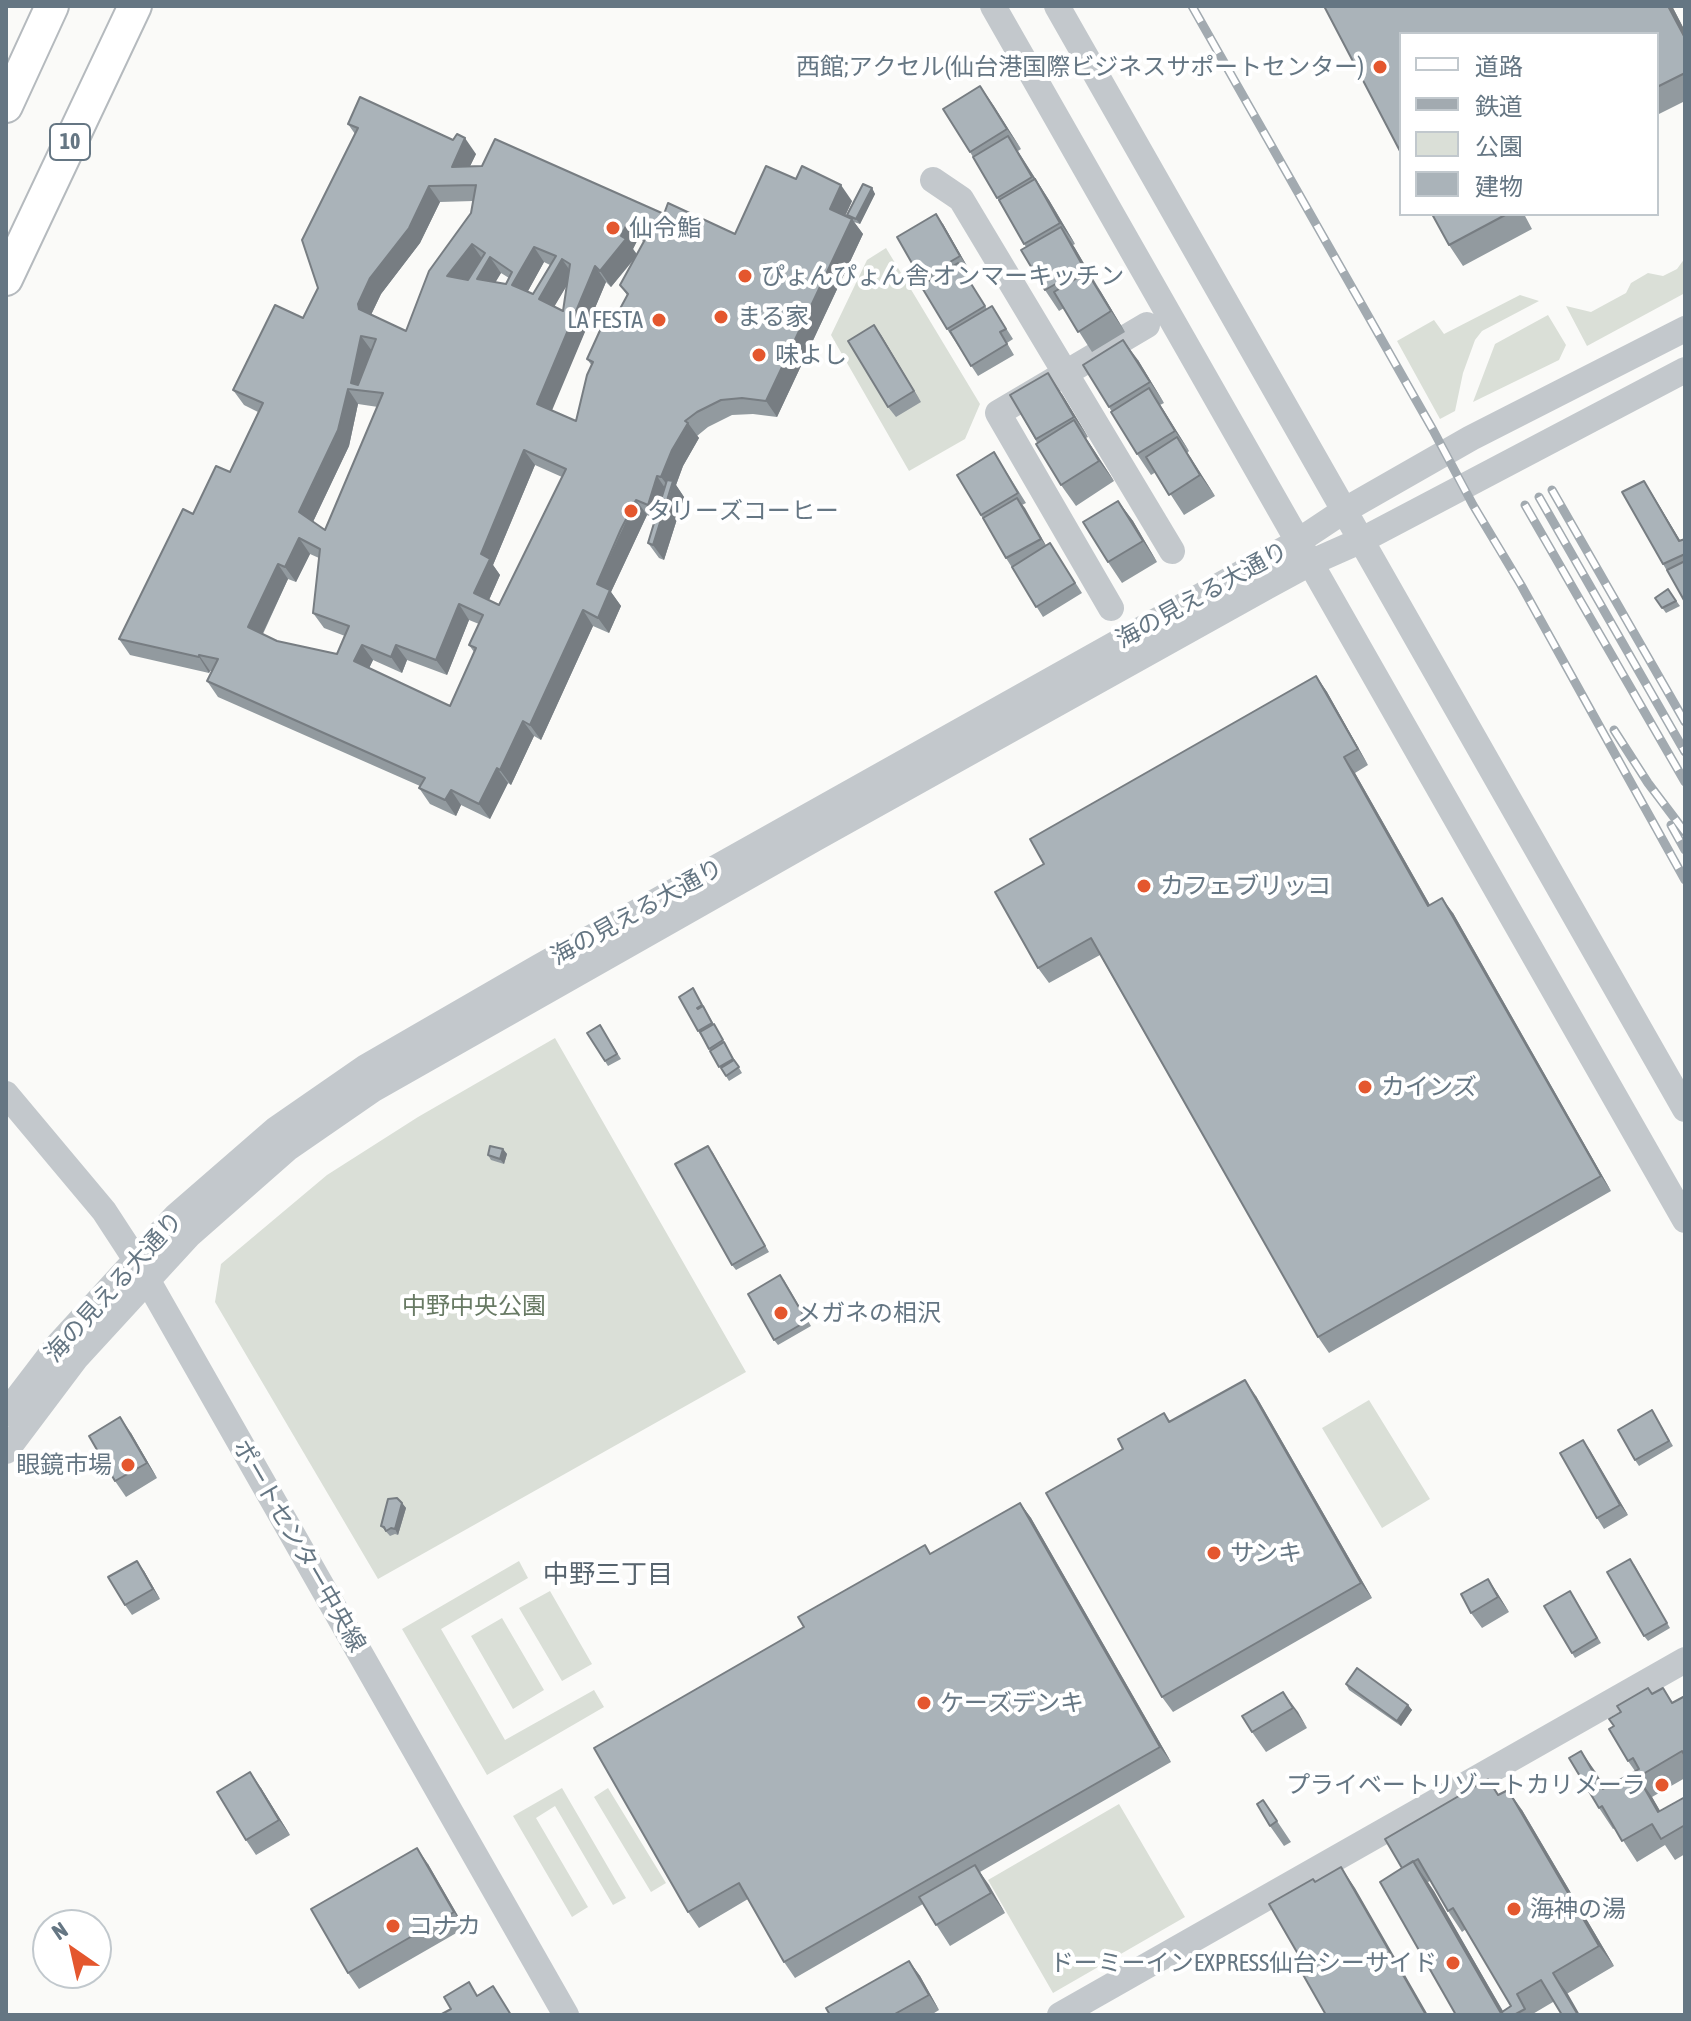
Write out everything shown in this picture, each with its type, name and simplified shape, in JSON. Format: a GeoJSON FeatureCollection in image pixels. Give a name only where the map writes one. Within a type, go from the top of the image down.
{"type":"FeatureCollection","features":[{"type":"Feature","properties":{"kind":"main road"},"geometry":{"type":"LineString","coordinates":[[6,106],[52,6]]}},
{"type":"Feature","properties":{"kind":"main road","name":"10"},"geometry":{"type":"LineString","coordinates":[[6,279],[135,6]]}},
{"type":"Feature","properties":{"kind":"street"},"geometry":{"type":"LineString","coordinates":[[993,6],[1685,1220]]}},
{"type":"Feature","properties":{"kind":"street"},"geometry":{"type":"LineString","coordinates":[[1057,6],[1685,1109]]}},
{"type":"Feature","properties":{"kind":"street"},"geometry":{"type":"LineString","coordinates":[[933,180],[961,199],[1172,551]]}},
{"type":"Feature","properties":{"kind":"street"},"geometry":{"type":"LineString","coordinates":[[1111,608],[998,413],[1147,325]]}},
{"type":"Feature","properties":{"kind":"street","name":"海の見える大通り"},"geometry":{"type":"LineString","coordinates":[[6,1413],[58,1345],[103,1297],[142,1270],[176,1216],[275,1130],[366,1067],[552,960],[1304,552],[1345,510],[1471,438],[1685,329]]}},
{"type":"Feature","properties":{"kind":"street"},"geometry":{"type":"LineString","coordinates":[[1304,552],[1362,540],[1685,370]]}},
{"type":"Feature","properties":{"kind":"street"},"geometry":{"type":"LineString","coordinates":[[1068,534],[1096,518]]}},
{"type":"Feature","properties":{"kind":"street","name":"ポートセンター中央線"},"geometry":{"type":"LineString","coordinates":[[6,1094],[104,1211],[142,1270],[566,2015]]}},
{"type":"Feature","properties":{"kind":"street"},"geometry":{"type":"LineString","coordinates":[[6,1451],[142,1270]]}},
{"type":"Feature","properties":{"kind":"street"},"geometry":{"type":"LineString","coordinates":[[1060,2015],[1685,1660]]}},
{"type":"Feature","properties":{"kind":"green space"},"geometry":{"type":"Polygon","coordinates":[[[886,248],[980,404],[965,439],[909,471],[831,335],[867,260],[886,248]]]}},
{"type":"Feature","properties":{"kind":"green space"},"geometry":{"type":"Polygon","coordinates":[[[1685,258],[1685,293],[1587,346],[1566,306],[1591,312],[1626,293],[1631,283],[1648,273],[1663,276],[1677,269],[1685,258]]]}},
{"type":"Feature","properties":{"kind":"green space"},"geometry":{"type":"Polygon","coordinates":[[[1520,295],[1539,301],[1482,331],[1475,340],[1463,373],[1455,411],[1440,419],[1397,341],[1434,320],[1444,334],[1520,295]]]}},
{"type":"Feature","properties":{"kind":"green space"},"geometry":{"type":"Polygon","coordinates":[[[1548,315],[1566,345],[1559,360],[1473,402],[1495,344],[1548,315]]]}},
{"type":"Feature","properties":{"kind":"green space","name":"中野中央公園"},"geometry":{"type":"Polygon","coordinates":[[[555,1038],[746,1372],[378,1579],[215,1302],[221,1264],[327,1175],[418,1117],[555,1038]]]}},
{"type":"Feature","properties":{"kind":"green space"},"geometry":{"type":"Polygon","coordinates":[[[1369,1400],[1430,1499],[1382,1528],[1322,1428],[1369,1400]]]}},
{"type":"Feature","properties":{"kind":"green space"},"geometry":{"type":"Polygon","coordinates":[[[519,1561],[528,1578],[441,1629],[505,1740],[594,1690],[604,1707],[487,1775],[402,1629],[519,1561]]]}},
{"type":"Feature","properties":{"kind":"green space"},"geometry":{"type":"Polygon","coordinates":[[[550,1591],[592,1664],[562,1681],[519,1608],[550,1591]]]}},
{"type":"Feature","properties":{"kind":"green space"},"geometry":{"type":"Polygon","coordinates":[[[502,1618],[544,1690],[513,1709],[471,1636],[502,1618]]]}},
{"type":"Feature","properties":{"kind":"green space"},"geometry":{"type":"Polygon","coordinates":[[[562,1788],[626,1898],[613,1905],[555,1806],[536,1818],[588,1907],[572,1917],[513,1816],[562,1788]]]}},
{"type":"Feature","properties":{"kind":"green space"},"geometry":{"type":"Polygon","coordinates":[[[608,1788],[666,1883],[651,1892],[594,1797],[608,1788]]]}},
{"type":"Feature","properties":{"kind":"green space"},"geometry":{"type":"Polygon","coordinates":[[[1119,1804],[1185,1917],[1053,1993],[988,1880],[1119,1804]]]}},
{"type":"Feature","properties":{"kind":"building","name":"西館;アクセル(仙台港国際ビジネスサポートセンター)"},"geometry":{"type":"Polygon","coordinates":[[[1324,6],[1668,6],[1685,38],[1685,73],[1659,86],[1659,32],[1399,32],[1399,149],[1324,6]]]}},
{"type":"Feature","properties":{"kind":"building"},"geometry":{"type":"Polygon","coordinates":[[[980,86],[1007,129],[970,152],[943,109],[980,86]]]}},
{"type":"Feature","properties":{"kind":"building"},"geometry":{"type":"Polygon","coordinates":[[[360,97],[453,140],[457,134],[465,138],[452,167],[482,166],[495,139],[664,214],[668,203],[735,234],[766,166],[796,179],[802,166],[841,185],[830,209],[852,219],[766,401],[742,398],[721,400],[685,421],[688,423],[661,477],[657,476],[648,505],[636,500],[621,529],[597,584],[610,590],[598,618],[583,610],[530,725],[523,721],[500,770],[497,768],[479,804],[451,790],[445,800],[419,788],[425,778],[207,681],[218,659],[119,639],[183,509],[193,514],[216,466],[230,472],[263,403],[233,390],[275,305],[303,318],[318,288],[302,240],[358,128],[348,124],[360,97]],[[476,185],[429,186],[409,228],[370,278],[358,304],[359,309],[406,331],[429,271],[471,213],[476,185]],[[627,224],[621,236],[626,239],[600,271],[595,266],[537,404],[576,421],[593,362],[587,359],[602,326],[599,325],[605,313],[615,318],[628,294],[620,285],[648,234],[627,224]],[[472,244],[447,276],[468,280],[485,253],[472,244]],[[534,247],[512,285],[533,294],[556,256],[534,247]],[[490,257],[477,279],[506,284],[512,272],[490,257]],[[562,259],[539,299],[563,311],[570,264],[562,259]],[[361,336],[351,383],[358,385],[376,339],[361,336]],[[348,389],[338,430],[299,512],[325,530],[383,393],[348,389]],[[524,450],[481,554],[490,559],[474,593],[499,605],[566,469],[524,450]],[[299,538],[285,567],[278,564],[248,627],[277,641],[337,654],[349,626],[313,613],[320,549],[299,538]],[[459,604],[436,660],[396,645],[391,657],[362,645],[354,661],[450,706],[476,648],[469,645],[483,615],[459,604]]]}},
{"type":"Feature","properties":{"kind":"building"},"geometry":{"type":"Polygon","coordinates":[[[1008,136],[1032,177],[997,198],[973,157],[1008,136]]]}},
{"type":"Feature","properties":{"kind":"building"},"geometry":{"type":"Polygon","coordinates":[[[1035,179],[1060,223],[1024,244],[999,200],[1035,179]]]}},
{"type":"Feature","properties":{"kind":"building"},"geometry":{"type":"Polygon","coordinates":[[[863,184],[872,188],[856,219],[847,215],[863,184]]]}},
{"type":"Feature","properties":{"kind":"building"},"geometry":{"type":"Polygon","coordinates":[[[936,214],[960,256],[921,279],[897,237],[936,214]]]}},
{"type":"Feature","properties":{"kind":"building"},"geometry":{"type":"Polygon","coordinates":[[[1433,216],[1503,216],[1449,245],[1433,216]]]}},
{"type":"Feature","properties":{"kind":"building"},"geometry":{"type":"Polygon","coordinates":[[[1061,227],[1084,268],[1045,290],[1021,250],[1061,227]]]}},
{"type":"Feature","properties":{"kind":"building"},"geometry":{"type":"Polygon","coordinates":[[[958,263],[985,306],[947,329],[921,286],[958,263]]]}},
{"type":"Feature","properties":{"kind":"building"},"geometry":{"type":"Polygon","coordinates":[[[1087,272],[1111,311],[1078,332],[1054,292],[1087,272]]]}},
{"type":"Feature","properties":{"kind":"building"},"geometry":{"type":"Polygon","coordinates":[[[992,306],[1006,329],[1000,332],[1007,344],[971,366],[950,331],[992,306]]]}},
{"type":"Feature","properties":{"kind":"building"},"geometry":{"type":"Polygon","coordinates":[[[874,325],[914,391],[888,407],[848,341],[874,325]]]}},
{"type":"Feature","properties":{"kind":"building"},"geometry":{"type":"Polygon","coordinates":[[[1123,340],[1150,382],[1109,407],[1083,365],[1123,340]]]}},
{"type":"Feature","properties":{"kind":"building"},"geometry":{"type":"Polygon","coordinates":[[[1048,373],[1074,417],[1036,439],[1010,395],[1048,373]]]}},
{"type":"Feature","properties":{"kind":"building"},"geometry":{"type":"Polygon","coordinates":[[[1149,388],[1175,431],[1137,454],[1111,412],[1149,388]]]}},
{"type":"Feature","properties":{"kind":"building"},"geometry":{"type":"Polygon","coordinates":[[[1074,420],[1099,461],[1061,485],[1036,444],[1074,420]]]}},
{"type":"Feature","properties":{"kind":"building"},"geometry":{"type":"Polygon","coordinates":[[[1177,437],[1200,475],[1169,495],[1146,457],[1177,437]]]}},
{"type":"Feature","properties":{"kind":"building"},"geometry":{"type":"Polygon","coordinates":[[[994,452],[1018,493],[981,515],[957,475],[994,452]]]}},
{"type":"Feature","properties":{"kind":"building"},"geometry":{"type":"Polygon","coordinates":[[[667,480],[673,481],[653,545],[648,543],[667,480]]]}},
{"type":"Feature","properties":{"kind":"building"},"geometry":{"type":"Polygon","coordinates":[[[1644,481],[1679,541],[1685,539],[1685,554],[1663,564],[1622,492],[1644,481]]]}},
{"type":"Feature","properties":{"kind":"building"},"geometry":{"type":"Polygon","coordinates":[[[1017,498],[1041,539],[1006,558],[983,518],[1017,498]]]}},
{"type":"Feature","properties":{"kind":"building"},"geometry":{"type":"Polygon","coordinates":[[[1118,501],[1143,541],[1108,562],[1083,522],[1118,501]]]}},
{"type":"Feature","properties":{"kind":"building"},"geometry":{"type":"Polygon","coordinates":[[[1050,543],[1075,583],[1036,607],[1012,567],[1050,543]]]}},
{"type":"Feature","properties":{"kind":"building"},"geometry":{"type":"Polygon","coordinates":[[[1685,561],[1685,602],[1667,570],[1685,561]]]}},
{"type":"Feature","properties":{"kind":"building"},"geometry":{"type":"Polygon","coordinates":[[[1668,589],[1676,601],[1662,608],[1655,598],[1668,589]]]}},
{"type":"Feature","properties":{"kind":"building","name":"カインズ"},"geometry":{"type":"Polygon","coordinates":[[[1316,676],[1358,749],[1344,757],[1428,906],[1442,898],[1601,1176],[1318,1337],[1091,938],[1038,968],[995,892],[1044,864],[1030,839],[1316,676]]]}},
{"type":"Feature","properties":{"kind":"building"},"geometry":{"type":"Polygon","coordinates":[[[693,988],[702,1005],[697,1008],[703,1006],[712,1023],[698,1031],[679,997],[693,988]]]}},
{"type":"Feature","properties":{"kind":"building"},"geometry":{"type":"Polygon","coordinates":[[[714,1024],[723,1040],[709,1049],[700,1032],[714,1024]]]}},
{"type":"Feature","properties":{"kind":"building"},"geometry":{"type":"Polygon","coordinates":[[[600,1025],[617,1054],[605,1061],[587,1033],[600,1025]]]}},
{"type":"Feature","properties":{"kind":"building"},"geometry":{"type":"Polygon","coordinates":[[[724,1042],[733,1059],[719,1067],[710,1051],[724,1042]]]}},
{"type":"Feature","properties":{"kind":"building"},"geometry":{"type":"Polygon","coordinates":[[[734,1060],[739,1067],[726,1076],[721,1068],[734,1060]]]}},
{"type":"Feature","properties":{"kind":"building"},"geometry":{"type":"Polygon","coordinates":[[[490,1146],[503,1149],[500,1159],[488,1155],[490,1146]]]}},
{"type":"Feature","properties":{"kind":"building"},"geometry":{"type":"Polygon","coordinates":[[[708,1146],[765,1246],[732,1265],[675,1164],[708,1146]]]}},
{"type":"Feature","properties":{"kind":"building","name":"メガネの相沢"},"geometry":{"type":"Polygon","coordinates":[[[780,1275],[807,1321],[774,1340],[748,1294],[780,1275]]]}},
{"type":"Feature","properties":{"kind":"building","name":"サンキ"},"geometry":{"type":"Polygon","coordinates":[[[1245,1380],[1361,1583],[1162,1697],[1046,1493],[1123,1449],[1118,1439],[1164,1413],[1169,1422],[1245,1380]]]}},
{"type":"Feature","properties":{"kind":"building"},"geometry":{"type":"Polygon","coordinates":[[[1652,1410],[1669,1441],[1635,1460],[1618,1430],[1652,1410]]]}},
{"type":"Feature","properties":{"kind":"building","name":"眼鏡市場"},"geometry":{"type":"Polygon","coordinates":[[[120,1417],[147,1463],[115,1481],[89,1436],[120,1417]]]}},
{"type":"Feature","properties":{"kind":"building"},"geometry":{"type":"Polygon","coordinates":[[[1583,1440],[1620,1505],[1597,1518],[1560,1453],[1583,1440]]]}},
{"type":"Feature","properties":{"kind":"building"},"geometry":{"type":"Polygon","coordinates":[[[397,1498],[402,1503],[395,1529],[386,1531],[381,1526],[388,1499],[397,1498]]]}},
{"type":"Feature","properties":{"kind":"building","name":"ケーズデンキ"},"geometry":{"type":"Polygon","coordinates":[[[1020,1503],[1160,1747],[784,1962],[739,1883],[688,1912],[594,1748],[804,1627],[798,1617],[925,1545],[930,1554],[1020,1503]]]}},
{"type":"Feature","properties":{"kind":"building"},"geometry":{"type":"Polygon","coordinates":[[[1630,1559],[1667,1623],[1644,1636],[1607,1572],[1630,1559]]]}},
{"type":"Feature","properties":{"kind":"building"},"geometry":{"type":"Polygon","coordinates":[[[137,1561],[153,1589],[125,1605],[108,1577],[137,1561]]]}},
{"type":"Feature","properties":{"kind":"building"},"geometry":{"type":"Polygon","coordinates":[[[1488,1579],[1498,1597],[1471,1613],[1461,1594],[1488,1579]]]}},
{"type":"Feature","properties":{"kind":"building"},"geometry":{"type":"Polygon","coordinates":[[[1570,1591],[1597,1638],[1572,1653],[1544,1606],[1570,1591]]]}},
{"type":"Feature","properties":{"kind":"building"},"geometry":{"type":"Polygon","coordinates":[[[1357,1668],[1408,1705],[1397,1721],[1346,1684],[1357,1668]]]}},
{"type":"Feature","properties":{"kind":"building"},"geometry":{"type":"Polygon","coordinates":[[[1648,1688],[1652,1694],[1663,1688],[1672,1703],[1685,1696],[1685,1756],[1682,1751],[1638,1777],[1658,1812],[1685,1797],[1685,1825],[1661,1839],[1652,1824],[1622,1841],[1569,1758],[1581,1751],[1603,1789],[1639,1769],[1633,1758],[1628,1761],[1609,1729],[1614,1726],[1609,1719],[1621,1712],[1617,1706],[1648,1688]]]}},
{"type":"Feature","properties":{"kind":"building"},"geometry":{"type":"Polygon","coordinates":[[[1283,1692],[1293,1708],[1252,1732],[1242,1716],[1283,1692]]]}},
{"type":"Feature","properties":{"kind":"building"},"geometry":{"type":"Polygon","coordinates":[[[250,1772],[279,1820],[246,1840],[217,1792],[250,1772]]]}},
{"type":"Feature","properties":{"kind":"building","name":"海神の湯"},"geometry":{"type":"Polygon","coordinates":[[[1488,1779],[1498,1795],[1508,1790],[1599,1946],[1553,1973],[1578,2015],[1562,2015],[1541,1980],[1517,1994],[1525,2009],[1514,2015],[1503,2015],[1502,2012],[1511,2006],[1453,1908],[1448,1911],[1418,1859],[1402,1868],[1385,1839],[1488,1779]]]}},
{"type":"Feature","properties":{"kind":"building"},"geometry":{"type":"Polygon","coordinates":[[[1263,1800],[1277,1821],[1270,1826],[1257,1804],[1263,1800]]]}},
{"type":"Feature","properties":{"kind":"building","name":"コナカ"},"geometry":{"type":"Polygon","coordinates":[[[417,1848],[454,1912],[348,1973],[311,1909],[417,1848]]]}},
{"type":"Feature","properties":{"kind":"building","name":"ドーミーインEXPRESS仙台シーサイド"},"geometry":{"type":"Polygon","coordinates":[[[1413,1861],[1502,2015],[1456,2015],[1380,1882],[1413,1861]]]}},
{"type":"Feature","properties":{"kind":"building"},"geometry":{"type":"Polygon","coordinates":[[[975,1865],[991,1893],[936,1925],[919,1897],[975,1865]]]}},
{"type":"Feature","properties":{"kind":"building"},"geometry":{"type":"Polygon","coordinates":[[[1341,1867],[1426,2015],[1326,2015],[1293,1957],[1298,1954],[1269,1904],[1341,1867]]]}},
{"type":"Feature","properties":{"kind":"building"},"geometry":{"type":"Polygon","coordinates":[[[909,1961],[929,1995],[893,2015],[830,2015],[826,2008],[909,1961]]]}},
{"type":"Feature","properties":{"kind":"building"},"geometry":{"type":"Polygon","coordinates":[[[469,1982],[477,1996],[493,1986],[511,2015],[440,2015],[451,2009],[444,1997],[469,1982]]]}},
{"type":"Feature","properties":{"kind":"railway"},"geometry":{"type":"LineString","coordinates":[[1192,6],[1685,880]]}},
{"type":"Feature","properties":{"kind":"railway"},"geometry":{"type":"LineString","coordinates":[[1552,490],[1685,722]]}},
{"type":"Feature","properties":{"kind":"railway"},"geometry":{"type":"LineString","coordinates":[[1539,497],[1685,752]]}},
{"type":"Feature","properties":{"kind":"railway"},"geometry":{"type":"LineString","coordinates":[[1525,505],[1685,782]]}},
{"type":"Feature","properties":{"kind":"railway"},"geometry":{"type":"LineString","coordinates":[[1614,730],[1685,832]]}},
{"type":"Feature","properties":{"kind":"railway"},"geometry":{"type":"LineString","coordinates":[[1671,825],[1685,850]]}},
{"type":"Feature","properties":{"kind":"place","name":"西館;アクセル(仙台港国際ビジネスサポートセンター)"},"geometry":{"type":"Point","coordinates":[1380,67]}},
{"type":"Feature","properties":{"kind":"place","name":"仙令鮨"},"geometry":{"type":"Point","coordinates":[613,228]}},
{"type":"Feature","properties":{"kind":"place","name":"ぴょんぴょん舎 オンマーキッチン"},"geometry":{"type":"Point","coordinates":[745,276]}},
{"type":"Feature","properties":{"kind":"place","name":"まる家"},"geometry":{"type":"Point","coordinates":[721,317]}},
{"type":"Feature","properties":{"kind":"place","name":"LA FESTA"},"geometry":{"type":"Point","coordinates":[659,320]}},
{"type":"Feature","properties":{"kind":"place","name":"味よし"},"geometry":{"type":"Point","coordinates":[759,355]}},
{"type":"Feature","properties":{"kind":"place","name":"タリーズコーヒー"},"geometry":{"type":"Point","coordinates":[631,511]}},
{"type":"Feature","properties":{"kind":"place","name":"カフェ ブリッコ"},"geometry":{"type":"Point","coordinates":[1144,886]}},
{"type":"Feature","properties":{"kind":"place","name":"カインズ"},"geometry":{"type":"Point","coordinates":[1365,1087]}},
{"type":"Feature","properties":{"kind":"place","name":"メガネの相沢"},"geometry":{"type":"Point","coordinates":[781,1313]}},
{"type":"Feature","properties":{"kind":"place","name":"眼鏡市場"},"geometry":{"type":"Point","coordinates":[128,1465]}},
{"type":"Feature","properties":{"kind":"place","name":"サンキ"},"geometry":{"type":"Point","coordinates":[1214,1553]}},
{"type":"Feature","properties":{"kind":"place","name":"ケーズデンキ"},"geometry":{"type":"Point","coordinates":[924,1703]}},
{"type":"Feature","properties":{"kind":"place","name":"プライベートリゾートカリメーラ"},"geometry":{"type":"Point","coordinates":[1662,1785]}},
{"type":"Feature","properties":{"kind":"place","name":"海神の湯"},"geometry":{"type":"Point","coordinates":[1514,1909]}},
{"type":"Feature","properties":{"kind":"place","name":"コナカ"},"geometry":{"type":"Point","coordinates":[393,1926]}},
{"type":"Feature","properties":{"kind":"place","name":"ドーミーインEXPRESS仙台シーサイド"},"geometry":{"type":"Point","coordinates":[1453,1963]}},
{"type":"Feature","properties":{"kind":"district","name":"中野三丁目"},"geometry":{"type":"Point","coordinates":[608,1575]}}]}
